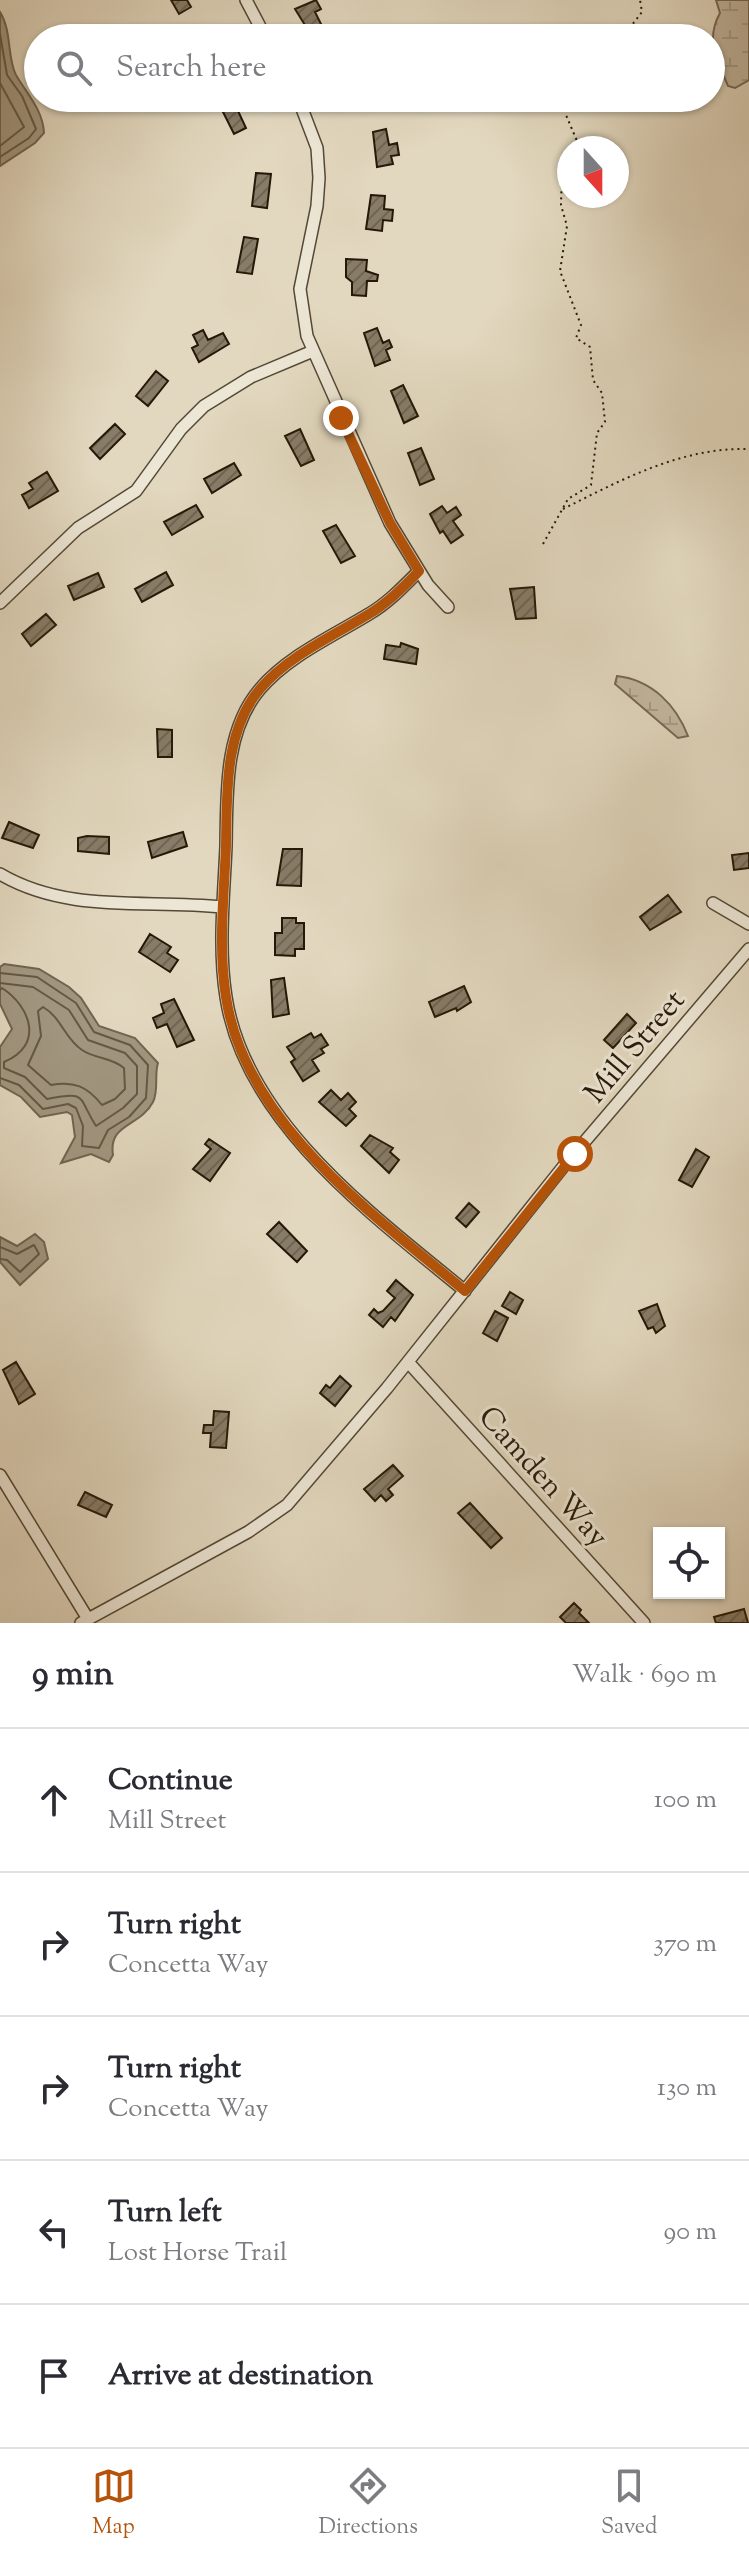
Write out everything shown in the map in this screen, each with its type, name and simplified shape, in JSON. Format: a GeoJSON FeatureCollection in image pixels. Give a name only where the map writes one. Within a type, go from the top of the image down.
{"type":"FeatureCollection","features":[{"type":"Feature","properties":{"kind":"street"},"geometry":{"type":"LineString","coordinates":[[246,0],[259,24]]}},
{"type":"Feature","properties":{"kind":"street"},"geometry":{"type":"LineString","coordinates":[[303,112],[317,148],[318,163],[317,206],[300,289],[313,351],[390,523],[419,571],[448,607]]}},
{"type":"Feature","properties":{"kind":"street"},"geometry":{"type":"LineString","coordinates":[[0,603],[78,528],[136,491],[181,429],[204,406],[251,377],[313,351]]}},
{"type":"Feature","properties":{"kind":"street"},"geometry":{"type":"LineString","coordinates":[[419,571],[371,613],[282,669],[261,688],[243,714],[228,768],[222,907],[226,997],[232,1022],[254,1079],[277,1118],[309,1154],[465,1291]]}},
{"type":"Feature","properties":{"kind":"street"},"geometry":{"type":"LineString","coordinates":[[0,874],[21,886],[75,902],[180,903],[222,907]]}},
{"type":"Feature","properties":{"kind":"street"},"geometry":{"type":"LineString","coordinates":[[713,903],[749,924]]}},
{"type":"Feature","properties":{"kind":"street","name":"Mill Street"},"geometry":{"type":"LineString","coordinates":[[84,1621],[264,1523],[316,1473],[563,1167],[749,949]]}},
{"type":"Feature","properties":{"kind":"street","name":"Camden Way"},"geometry":{"type":"LineString","coordinates":[[408,1362],[644,1623]]}},
{"type":"Feature","properties":{"kind":"street"},"geometry":{"type":"LineString","coordinates":[[0,1475],[84,1621]]}},
{"type":"Feature","properties":{"kind":"path"},"geometry":{"type":"LineString","coordinates":[[633,24],[642,12],[640,0]]}},
{"type":"Feature","properties":{"kind":"path"},"geometry":{"type":"LineString","coordinates":[[566,112],[575,136]]}},
{"type":"Feature","properties":{"kind":"path"},"geometry":{"type":"LineString","coordinates":[[543,544],[568,499],[591,485],[597,433],[605,422],[602,393],[593,380],[590,347],[576,338],[581,325],[560,271],[567,226],[562,208]]}},
{"type":"Feature","properties":{"kind":"path"},"geometry":{"type":"LineString","coordinates":[[563,508],[607,486],[634,478],[645,469],[716,450],[749,449]]}},
{"type":"Feature","properties":{"kind":"green space"},"geometry":{"type":"Polygon","coordinates":[[[716,0],[749,0],[749,80],[735,88],[728,86],[725,79],[725,24],[716,24],[720,13],[716,0]]]}},
{"type":"Feature","properties":{"kind":"green space"},"geometry":{"type":"Polygon","coordinates":[[[617,676],[641,683],[661,696],[677,714],[688,736],[678,738],[615,684],[617,676]]]}},
{"type":"Feature","properties":{"kind":"water"},"geometry":{"type":"Polygon","coordinates":[[[0,12],[6,27],[13,68],[24,88],[24,112],[39,112],[44,133],[35,143],[0,166],[0,12]]]}},
{"type":"Feature","properties":{"kind":"water"},"geometry":{"type":"Polygon","coordinates":[[[4,964],[39,969],[69,987],[81,998],[99,1026],[135,1038],[158,1063],[153,1102],[115,1137],[109,1162],[91,1154],[61,1163],[75,1137],[72,1115],[67,1112],[40,1117],[21,1097],[0,1085],[0,1047],[12,1029],[0,1004],[0,967],[4,964]]]}},
{"type":"Feature","properties":{"kind":"water"},"geometry":{"type":"Polygon","coordinates":[[[35,1234],[44,1242],[48,1259],[20,1285],[0,1262],[0,1237],[17,1246],[35,1234]]]}},
{"type":"Feature","properties":{"kind":"building"},"geometry":{"type":"Polygon","coordinates":[[[171,0],[187,0],[191,7],[179,14],[171,0]]]}},
{"type":"Feature","properties":{"kind":"building"},"geometry":{"type":"Polygon","coordinates":[[[316,0],[321,9],[315,12],[321,24],[304,24],[295,9],[316,0]]]}},
{"type":"Feature","properties":{"kind":"building"},"geometry":{"type":"Polygon","coordinates":[[[223,112],[239,112],[246,128],[234,134],[223,112]]]}},
{"type":"Feature","properties":{"kind":"building"},"geometry":{"type":"Polygon","coordinates":[[[386,129],[389,145],[397,143],[399,155],[391,156],[393,164],[377,167],[373,132],[386,129]]]}},
{"type":"Feature","properties":{"kind":"building"},"geometry":{"type":"Polygon","coordinates":[[[256,173],[271,174],[267,208],[252,206],[256,173]]]}},
{"type":"Feature","properties":{"kind":"building"},"geometry":{"type":"Polygon","coordinates":[[[371,195],[385,196],[384,209],[393,210],[392,221],[383,220],[382,231],[366,229],[371,195]]]}},
{"type":"Feature","properties":{"kind":"building"},"geometry":{"type":"Polygon","coordinates":[[[244,237],[258,239],[252,274],[237,272],[244,237]]]}},
{"type":"Feature","properties":{"kind":"building"},"geometry":{"type":"Polygon","coordinates":[[[346,259],[367,260],[366,271],[378,275],[377,281],[367,281],[366,296],[352,295],[352,282],[346,277],[346,259]]]}},
{"type":"Feature","properties":{"kind":"building"},"geometry":{"type":"Polygon","coordinates":[[[377,328],[383,343],[389,340],[392,347],[386,350],[390,360],[375,366],[364,333],[377,328]]]}},
{"type":"Feature","properties":{"kind":"building"},"geometry":{"type":"Polygon","coordinates":[[[203,330],[208,340],[223,333],[229,344],[199,362],[192,348],[198,345],[193,335],[203,330]]]}},
{"type":"Feature","properties":{"kind":"building"},"geometry":{"type":"Polygon","coordinates":[[[156,371],[168,381],[148,406],[136,396],[156,371]]]}},
{"type":"Feature","properties":{"kind":"building"},"geometry":{"type":"Polygon","coordinates":[[[403,385],[418,416],[404,423],[391,391],[403,385]]]}},
{"type":"Feature","properties":{"kind":"building"},"geometry":{"type":"Polygon","coordinates":[[[115,424],[125,434],[100,459],[90,448],[115,424]]]}},
{"type":"Feature","properties":{"kind":"building"},"geometry":{"type":"Polygon","coordinates":[[[300,429],[314,460],[301,466],[285,436],[300,429]]]}},
{"type":"Feature","properties":{"kind":"building"},"geometry":{"type":"Polygon","coordinates":[[[421,448],[434,479],[420,485],[408,453],[421,448]]]}},
{"type":"Feature","properties":{"kind":"building"},"geometry":{"type":"Polygon","coordinates":[[[234,463],[241,475],[212,493],[204,479],[234,463]]]}},
{"type":"Feature","properties":{"kind":"building"},"geometry":{"type":"Polygon","coordinates":[[[47,472],[58,491],[29,508],[22,495],[33,489],[29,483],[47,472]]]}},
{"type":"Feature","properties":{"kind":"building"},"geometry":{"type":"Polygon","coordinates":[[[196,505],[203,517],[172,535],[164,522],[196,505]]]}},
{"type":"Feature","properties":{"kind":"building"},"geometry":{"type":"Polygon","coordinates":[[[442,506],[447,513],[456,507],[461,515],[453,521],[463,535],[451,543],[443,531],[440,533],[430,514],[442,506]]]}},
{"type":"Feature","properties":{"kind":"building"},"geometry":{"type":"Polygon","coordinates":[[[336,525],[355,556],[341,563],[323,531],[336,525]]]}},
{"type":"Feature","properties":{"kind":"building"},"geometry":{"type":"Polygon","coordinates":[[[166,572],[173,585],[142,602],[135,589],[166,572]]]}},
{"type":"Feature","properties":{"kind":"building"},"geometry":{"type":"Polygon","coordinates":[[[98,573],[104,587],[74,600],[68,586],[98,573]]]}},
{"type":"Feature","properties":{"kind":"building"},"geometry":{"type":"Polygon","coordinates":[[[534,587],[536,618],[516,619],[510,589],[534,587]]]}},
{"type":"Feature","properties":{"kind":"building"},"geometry":{"type":"Polygon","coordinates":[[[46,614],[56,625],[31,646],[22,634],[46,614]]]}},
{"type":"Feature","properties":{"kind":"building"},"geometry":{"type":"Polygon","coordinates":[[[401,643],[418,649],[416,664],[384,659],[386,645],[400,647],[401,643]]]}},
{"type":"Feature","properties":{"kind":"building"},"geometry":{"type":"Polygon","coordinates":[[[157,729],[172,730],[172,757],[158,757],[157,729]]]}},
{"type":"Feature","properties":{"kind":"building"},"geometry":{"type":"Polygon","coordinates":[[[9,822],[39,835],[33,848],[2,838],[9,822]]]}},
{"type":"Feature","properties":{"kind":"building"},"geometry":{"type":"Polygon","coordinates":[[[183,832],[187,846],[152,858],[148,842],[183,832]]]}},
{"type":"Feature","properties":{"kind":"building"},"geometry":{"type":"Polygon","coordinates":[[[109,837],[109,854],[78,851],[78,838],[109,837]]]}},
{"type":"Feature","properties":{"kind":"building"},"geometry":{"type":"Polygon","coordinates":[[[283,849],[302,849],[301,886],[277,885],[283,849]]]}},
{"type":"Feature","properties":{"kind":"building"},"geometry":{"type":"Polygon","coordinates":[[[749,853],[749,868],[734,870],[732,855],[749,853]]]}},
{"type":"Feature","properties":{"kind":"building"},"geometry":{"type":"Polygon","coordinates":[[[668,895],[681,912],[650,930],[640,917],[668,895]]]}},
{"type":"Feature","properties":{"kind":"building"},"geometry":{"type":"Polygon","coordinates":[[[282,918],[296,918],[296,923],[304,923],[304,949],[295,949],[295,956],[275,955],[275,933],[282,933],[282,918]]]}},
{"type":"Feature","properties":{"kind":"building"},"geometry":{"type":"Polygon","coordinates":[[[150,934],[171,947],[167,953],[178,960],[170,972],[139,952],[150,934]]]}},
{"type":"Feature","properties":{"kind":"building"},"geometry":{"type":"Polygon","coordinates":[[[284,978],[289,1014],[273,1017],[271,980],[284,978]]]}},
{"type":"Feature","properties":{"kind":"building"},"geometry":{"type":"Polygon","coordinates":[[[464,986],[471,1002],[457,1011],[456,1008],[435,1017],[429,1002],[464,986]]]}},
{"type":"Feature","properties":{"kind":"building"},"geometry":{"type":"Polygon","coordinates":[[[174,999],[194,1040],[177,1047],[167,1024],[157,1028],[153,1018],[164,1013],[161,1004],[174,999]]]}},
{"type":"Feature","properties":{"kind":"building"},"geometry":{"type":"Polygon","coordinates":[[[627,1014],[636,1023],[613,1048],[604,1040],[627,1014]]]}},
{"type":"Feature","properties":{"kind":"building"},"geometry":{"type":"Polygon","coordinates":[[[311,1033],[314,1038],[321,1034],[328,1045],[321,1049],[324,1053],[312,1060],[319,1071],[303,1081],[291,1062],[295,1059],[287,1047],[311,1033]]]}},
{"type":"Feature","properties":{"kind":"building"},"geometry":{"type":"Polygon","coordinates":[[[331,1090],[341,1100],[348,1093],[356,1102],[349,1109],[356,1116],[346,1126],[319,1102],[331,1090]]]}},
{"type":"Feature","properties":{"kind":"building"},"geometry":{"type":"Polygon","coordinates":[[[370,1135],[393,1148],[390,1152],[399,1160],[389,1173],[361,1146],[370,1135]]]}},
{"type":"Feature","properties":{"kind":"building"},"geometry":{"type":"Polygon","coordinates":[[[209,1139],[230,1153],[210,1181],[193,1169],[211,1149],[205,1144],[209,1139]]]}},
{"type":"Feature","properties":{"kind":"building"},"geometry":{"type":"Polygon","coordinates":[[[696,1149],[709,1157],[692,1187],[679,1180],[696,1149]]]}},
{"type":"Feature","properties":{"kind":"building"},"geometry":{"type":"Polygon","coordinates":[[[469,1203],[479,1212],[466,1227],[456,1218],[469,1203]]]}},
{"type":"Feature","properties":{"kind":"building"},"geometry":{"type":"Polygon","coordinates":[[[279,1222],[307,1251],[297,1262],[267,1234],[279,1222]]]}},
{"type":"Feature","properties":{"kind":"building"},"geometry":{"type":"Polygon","coordinates":[[[396,1280],[413,1295],[395,1321],[391,1317],[383,1327],[369,1315],[374,1309],[378,1313],[383,1311],[395,1298],[387,1291],[396,1280]]]}},
{"type":"Feature","properties":{"kind":"building"},"geometry":{"type":"Polygon","coordinates":[[[510,1292],[523,1300],[516,1314],[502,1306],[510,1292]]]}},
{"type":"Feature","properties":{"kind":"building"},"geometry":{"type":"Polygon","coordinates":[[[657,1304],[665,1326],[656,1333],[653,1327],[648,1329],[639,1311],[657,1304]]]}},
{"type":"Feature","properties":{"kind":"building"},"geometry":{"type":"Polygon","coordinates":[[[495,1311],[508,1318],[497,1341],[483,1333],[495,1311]]]}},
{"type":"Feature","properties":{"kind":"building"},"geometry":{"type":"Polygon","coordinates":[[[16,1362],[35,1394],[19,1404],[3,1370],[16,1362]]]}},
{"type":"Feature","properties":{"kind":"building"},"geometry":{"type":"Polygon","coordinates":[[[340,1376],[351,1386],[335,1406],[320,1393],[326,1385],[330,1388],[340,1376]]]}},
{"type":"Feature","properties":{"kind":"building"},"geometry":{"type":"Polygon","coordinates":[[[214,1411],[229,1412],[226,1448],[210,1447],[211,1433],[203,1433],[204,1425],[213,1425],[214,1411]]]}},
{"type":"Feature","properties":{"kind":"building"},"geometry":{"type":"Polygon","coordinates":[[[393,1465],[403,1476],[388,1489],[393,1495],[386,1501],[381,1495],[375,1501],[364,1489],[393,1465]]]}},
{"type":"Feature","properties":{"kind":"building"},"geometry":{"type":"Polygon","coordinates":[[[85,1492],[112,1505],[106,1517],[78,1505],[85,1492]]]}},
{"type":"Feature","properties":{"kind":"building"},"geometry":{"type":"Polygon","coordinates":[[[470,1503],[502,1538],[491,1548],[458,1513],[470,1503]]]}},
{"type":"Feature","properties":{"kind":"building"},"geometry":{"type":"Polygon","coordinates":[[[574,1603],[589,1623],[566,1623],[560,1617],[574,1603]]]}},
{"type":"Feature","properties":{"kind":"building"},"geometry":{"type":"Polygon","coordinates":[[[744,1609],[748,1623],[716,1623],[714,1617],[744,1609]]]}},
{"type":"Feature","properties":{"kind":"route"},"geometry":{"type":"LineString","coordinates":[[341,418],[390,523],[419,571],[371,613],[331,635],[282,669],[261,688],[243,714],[228,768],[222,907],[226,997],[232,1022],[254,1079],[277,1118],[309,1154],[465,1291],[575,1154]]}}]}
